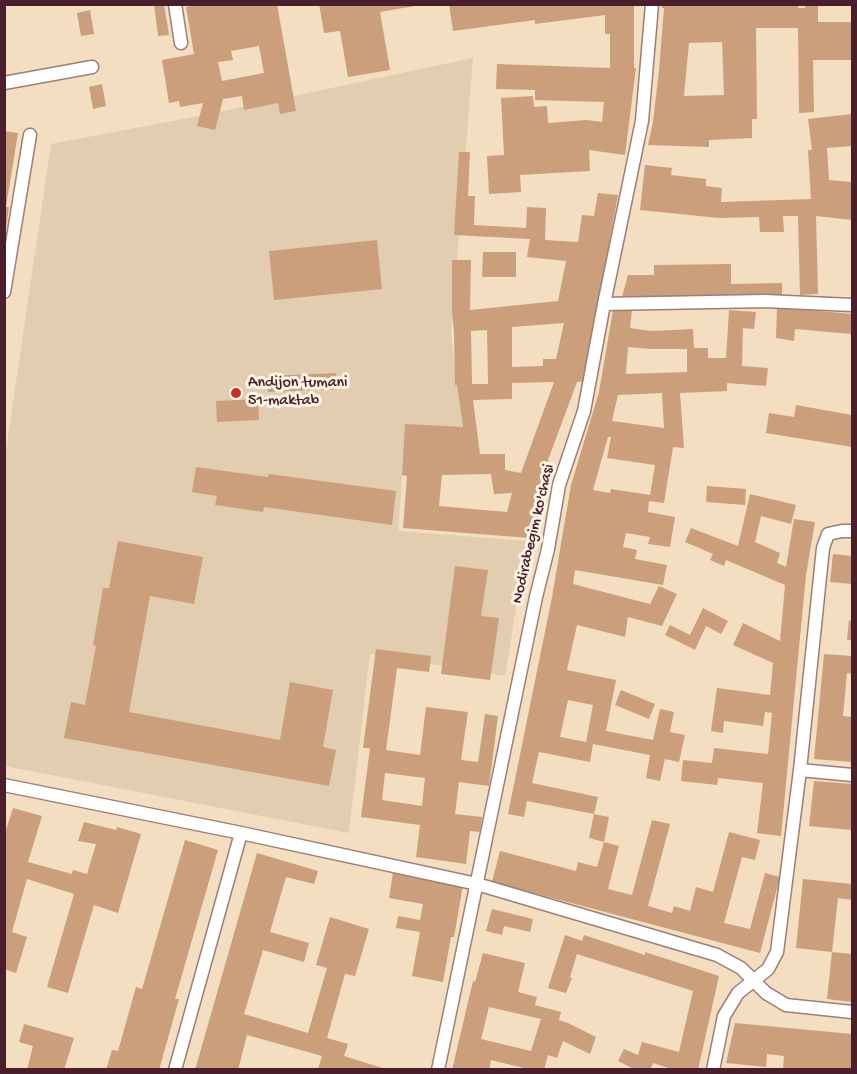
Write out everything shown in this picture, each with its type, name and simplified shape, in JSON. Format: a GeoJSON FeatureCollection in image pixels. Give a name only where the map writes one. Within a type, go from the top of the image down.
{"type":"FeatureCollection","features":[{"type":"Feature","properties":{"kind":"lane"},"geometry":{"type":"LineString","coordinates":[[175,4],[181,43]]}},
{"type":"Feature","properties":{"kind":"lane","name":"Nodirabegim ko'chasi"},"geometry":{"type":"LineString","coordinates":[[438,1070],[536,597],[548,549],[559,485],[584,411],[642,121],[652,4]]}},
{"type":"Feature","properties":{"kind":"lane"},"geometry":{"type":"LineString","coordinates":[[4,83],[92,67]]}},
{"type":"Feature","properties":{"kind":"lane"},"geometry":{"type":"LineString","coordinates":[[4,292],[30,135]]}},
{"type":"Feature","properties":{"kind":"lane"},"geometry":{"type":"LineString","coordinates":[[604,304],[765,301],[852,305]]}},
{"type":"Feature","properties":{"kind":"lane"},"geometry":{"type":"LineString","coordinates":[[713,1070],[724,1016],[738,993],[768,969],[777,952],[800,770],[823,548],[828,534],[852,531]]}},
{"type":"Feature","properties":{"kind":"lane"},"geometry":{"type":"LineString","coordinates":[[800,770],[852,775]]}},
{"type":"Feature","properties":{"kind":"lane"},"geometry":{"type":"LineString","coordinates":[[4,785],[477,884],[717,955],[741,968],[766,993],[786,1005],[852,1012]]}},
{"type":"Feature","properties":{"kind":"lane"},"geometry":{"type":"LineString","coordinates":[[175,1070],[241,833]]}},
{"type":"Feature","properties":{"kind":"shaded area","name":"Andijon tumani 51-maktab"},"geometry":{"type":"Polygon","coordinates":[[[473,58],[451,334],[466,453],[404,452],[398,531],[527,541],[505,676],[370,654],[349,833],[5,766],[5,457],[51,144],[204,115],[473,58]]]}},
{"type":"Feature","properties":{"kind":"building"},"geometry":{"type":"Polygon","coordinates":[[[154,4],[164,4],[169,35],[158,36],[154,4]]]}},
{"type":"Feature","properties":{"kind":"building"},"geometry":{"type":"Polygon","coordinates":[[[199,4],[277,4],[296,111],[280,114],[278,103],[244,110],[242,96],[223,99],[215,130],[197,126],[203,103],[180,107],[179,101],[169,103],[162,60],[194,54],[186,7],[199,4]],[[259,46],[231,51],[233,60],[218,62],[222,81],[264,73],[259,46]]]}},
{"type":"Feature","properties":{"kind":"building"},"geometry":{"type":"Polygon","coordinates":[[[319,4],[415,4],[415,6],[380,12],[390,70],[348,77],[340,31],[324,33],[319,4]]]}},
{"type":"Feature","properties":{"kind":"building"},"geometry":{"type":"Polygon","coordinates":[[[449,4],[634,4],[634,68],[636,68],[625,155],[589,150],[590,171],[520,175],[521,192],[489,194],[487,156],[504,155],[501,98],[533,96],[534,107],[547,106],[548,123],[587,120],[602,122],[604,102],[535,100],[535,90],[496,89],[497,64],[610,68],[610,34],[605,34],[605,15],[535,24],[535,20],[453,31],[449,4]]]}},
{"type":"Feature","properties":{"kind":"building"},"geometry":{"type":"Polygon","coordinates":[[[662,4],[798,5],[798,8],[805,8],[805,4],[818,4],[818,22],[852,22],[852,60],[813,60],[814,112],[799,113],[798,28],[756,28],[757,119],[752,119],[752,138],[709,140],[709,147],[648,145],[659,70],[664,8],[662,4]],[[722,42],[689,43],[684,96],[724,95],[722,42]]]}},
{"type":"Feature","properties":{"kind":"building"},"geometry":{"type":"Polygon","coordinates":[[[90,10],[94,34],[81,36],[77,13],[90,10]]]}},
{"type":"Feature","properties":{"kind":"building"},"geometry":{"type":"Polygon","coordinates":[[[102,84],[106,106],[93,109],[89,87],[102,84]]]}},
{"type":"Feature","properties":{"kind":"building"},"geometry":{"type":"Polygon","coordinates":[[[852,114],[852,146],[827,148],[829,180],[852,182],[852,220],[816,216],[818,294],[800,295],[798,216],[783,216],[784,232],[760,232],[759,217],[719,218],[640,210],[645,165],[672,168],[671,175],[706,179],[706,186],[722,188],[721,202],[811,199],[808,150],[812,150],[808,119],[852,114]]]}},
{"type":"Feature","properties":{"kind":"building"},"geometry":{"type":"Polygon","coordinates":[[[4,131],[18,133],[6,207],[9,207],[6,229],[4,229],[4,131]]]}},
{"type":"Feature","properties":{"kind":"building"},"geometry":{"type":"Polygon","coordinates":[[[459,152],[470,152],[468,196],[475,196],[474,225],[526,228],[527,207],[546,208],[545,240],[578,242],[582,215],[594,216],[598,193],[618,195],[584,381],[577,382],[545,468],[529,538],[403,528],[407,476],[402,475],[405,424],[463,427],[457,385],[455,385],[452,260],[471,260],[470,310],[558,301],[566,261],[527,257],[530,239],[454,235],[459,152]],[[564,323],[512,327],[512,367],[543,366],[543,359],[556,359],[564,323]],[[487,330],[471,331],[472,384],[488,384],[487,330]],[[554,382],[512,383],[512,399],[473,400],[480,454],[505,454],[505,470],[521,473],[554,382]],[[491,474],[442,475],[439,506],[507,512],[512,493],[494,494],[491,474]]]}},
{"type":"Feature","properties":{"kind":"building"},"geometry":{"type":"Polygon","coordinates":[[[377,240],[382,289],[274,300],[269,251],[377,240]]]}},
{"type":"Feature","properties":{"kind":"building"},"geometry":{"type":"Polygon","coordinates":[[[483,252],[516,252],[516,277],[482,277],[483,252]]]}},
{"type":"Feature","properties":{"kind":"building"},"geometry":{"type":"Polygon","coordinates":[[[731,264],[731,284],[782,283],[782,296],[622,297],[628,275],[654,275],[654,265],[731,264]]]}},
{"type":"Feature","properties":{"kind":"building"},"geometry":{"type":"Polygon","coordinates":[[[777,307],[852,314],[852,334],[795,329],[794,341],[776,338],[777,307]]]}},
{"type":"Feature","properties":{"kind":"building"},"geometry":{"type":"Polygon","coordinates":[[[613,310],[632,310],[630,328],[651,331],[693,329],[694,348],[708,348],[708,358],[726,358],[729,310],[756,312],[754,329],[743,328],[742,366],[768,368],[766,386],[727,383],[727,391],[680,393],[684,448],[673,447],[664,503],[649,501],[648,512],[675,517],[670,547],[648,544],[650,537],[626,533],[623,547],[637,550],[635,559],[667,565],[663,585],[575,570],[573,584],[650,604],[659,586],[677,594],[662,626],[628,617],[625,637],[577,625],[567,670],[616,680],[606,731],[653,740],[660,709],[674,712],[670,732],[685,735],[679,762],[665,759],[660,781],[646,778],[650,755],[593,744],[590,762],[539,752],[532,783],[598,797],[594,814],[527,801],[524,817],[508,814],[552,597],[571,485],[599,392],[613,310]],[[628,347],[626,374],[687,372],[687,349],[628,347]],[[662,393],[618,395],[612,421],[664,428],[662,393]],[[608,437],[593,490],[610,493],[611,489],[650,495],[655,465],[607,458],[611,437],[608,437]],[[568,700],[560,737],[586,742],[593,705],[568,700]]]}},
{"type":"Feature","properties":{"kind":"building"},"geometry":{"type":"Polygon","coordinates":[[[336,373],[337,389],[268,392],[267,376],[336,373]]]}},
{"type":"Feature","properties":{"kind":"building"},"geometry":{"type":"Polygon","coordinates":[[[258,399],[259,420],[217,422],[216,401],[258,399]]]}},
{"type":"Feature","properties":{"kind":"building"},"geometry":{"type":"Polygon","coordinates":[[[796,405],[852,415],[852,447],[766,433],[769,413],[794,417],[796,405]]]}},
{"type":"Feature","properties":{"kind":"building"},"geometry":{"type":"Polygon","coordinates":[[[196,467],[396,491],[392,525],[264,507],[263,512],[215,505],[217,496],[192,492],[196,467]]]}},
{"type":"Feature","properties":{"kind":"building"},"geometry":{"type":"Polygon","coordinates":[[[707,486],[746,489],[745,505],[706,502],[707,486]]]}},
{"type":"Feature","properties":{"kind":"building"},"geometry":{"type":"Polygon","coordinates":[[[750,494],[796,505],[791,524],[761,516],[755,542],[780,553],[777,563],[786,567],[794,519],[815,522],[806,575],[781,836],[757,833],[763,783],[718,778],[717,785],[681,781],[683,760],[712,763],[714,748],[768,754],[772,713],[765,712],[763,726],[724,721],[723,733],[711,731],[717,688],[770,695],[773,663],[733,645],[743,623],[780,641],[785,585],[726,560],[724,566],[710,560],[713,554],[685,542],[691,528],[738,546],[750,494]]]}},
{"type":"Feature","properties":{"kind":"building"},"geometry":{"type":"Polygon","coordinates":[[[118,541],[203,557],[194,604],[150,596],[129,712],[280,740],[290,682],[333,690],[323,747],[336,750],[329,786],[64,738],[71,702],[85,705],[96,646],[93,645],[103,588],[109,588],[118,541]]]}},
{"type":"Feature","properties":{"kind":"building"},"geometry":{"type":"Polygon","coordinates":[[[833,554],[852,556],[852,584],[830,582],[833,554]]]}},
{"type":"Feature","properties":{"kind":"building"},"geometry":{"type":"Polygon","coordinates":[[[455,566],[488,570],[481,616],[499,618],[490,680],[441,674],[455,566]]]}},
{"type":"Feature","properties":{"kind":"building"},"geometry":{"type":"Polygon","coordinates":[[[703,608],[728,621],[721,634],[706,626],[695,650],[665,635],[670,625],[690,635],[703,608]]]}},
{"type":"Feature","properties":{"kind":"building"},"geometry":{"type":"Polygon","coordinates":[[[849,620],[852,621],[852,640],[847,640],[849,620]]]}},
{"type":"Feature","properties":{"kind":"building"},"geometry":{"type":"Polygon","coordinates":[[[376,649],[431,656],[429,672],[397,668],[386,750],[420,755],[426,707],[468,712],[461,760],[478,762],[485,714],[498,716],[489,786],[459,782],[455,814],[482,817],[480,832],[470,831],[466,864],[416,857],[420,825],[361,817],[370,748],[363,748],[376,649]],[[385,773],[382,800],[422,806],[425,778],[385,773]]]}},
{"type":"Feature","properties":{"kind":"building"},"geometry":{"type":"Polygon","coordinates":[[[824,654],[852,656],[852,674],[847,673],[843,716],[852,717],[852,762],[814,759],[824,654]]]}},
{"type":"Feature","properties":{"kind":"building"},"geometry":{"type":"Polygon","coordinates":[[[621,690],[655,704],[649,719],[615,705],[621,690]]]}},
{"type":"Feature","properties":{"kind":"building"},"geometry":{"type":"Polygon","coordinates":[[[814,781],[852,784],[852,830],[809,826],[814,781]]]}},
{"type":"Feature","properties":{"kind":"building"},"geometry":{"type":"Polygon","coordinates":[[[13,808],[42,816],[28,862],[72,874],[73,870],[87,874],[96,844],[78,841],[84,822],[116,830],[117,827],[141,834],[118,913],[94,905],[68,993],[47,987],[74,894],[27,879],[12,932],[27,937],[16,973],[4,969],[4,836],[13,808]]]}},
{"type":"Feature","properties":{"kind":"building"},"geometry":{"type":"Polygon","coordinates":[[[594,814],[609,817],[604,842],[589,838],[594,814]]]}},
{"type":"Feature","properties":{"kind":"building"},"geometry":{"type":"Polygon","coordinates":[[[652,820],[670,824],[648,906],[672,913],[674,906],[690,911],[696,887],[713,892],[729,832],[760,840],[755,860],[742,857],[724,923],[750,929],[765,873],[780,877],[760,953],[492,882],[500,851],[576,871],[578,862],[597,867],[604,842],[619,846],[608,889],[632,895],[652,820]]]}},
{"type":"Feature","properties":{"kind":"building"},"geometry":{"type":"Polygon","coordinates":[[[185,840],[218,850],[175,999],[179,999],[159,1070],[106,1070],[112,1050],[118,1051],[136,987],[142,989],[185,840]]]}},
{"type":"Feature","properties":{"kind":"building"},"geometry":{"type":"Polygon","coordinates":[[[257,853],[318,871],[314,884],[286,877],[270,932],[309,943],[304,962],[263,950],[244,1014],[308,1033],[327,968],[316,965],[330,917],[369,929],[355,976],[345,974],[327,1038],[348,1044],[344,1056],[389,1070],[321,1070],[318,1069],[322,1056],[247,1035],[238,1070],[195,1070],[257,853]]]}},
{"type":"Feature","properties":{"kind":"building"},"geometry":{"type":"Polygon","coordinates":[[[393,873],[463,885],[443,982],[412,976],[420,932],[396,928],[398,916],[420,920],[423,904],[389,898],[393,873]]]}},
{"type":"Feature","properties":{"kind":"building"},"geometry":{"type":"Polygon","coordinates":[[[803,879],[852,884],[852,900],[838,898],[832,952],[796,948],[803,879]]]}},
{"type":"Feature","properties":{"kind":"building"},"geometry":{"type":"Polygon","coordinates":[[[492,909],[533,919],[530,932],[504,926],[502,935],[486,931],[492,909]]]}},
{"type":"Feature","properties":{"kind":"building"},"geometry":{"type":"Polygon","coordinates":[[[565,935],[582,941],[584,935],[719,976],[698,1070],[675,1070],[653,1063],[650,1070],[636,1070],[618,1061],[624,1049],[638,1055],[642,1042],[679,1052],[693,991],[577,954],[566,993],[548,988],[565,935]]]}},
{"type":"Feature","properties":{"kind":"building"},"geometry":{"type":"Polygon","coordinates":[[[832,952],[852,954],[852,1002],[827,999],[832,952]]]}},
{"type":"Feature","properties":{"kind":"building"},"geometry":{"type":"Polygon","coordinates":[[[483,953],[525,963],[518,992],[537,997],[535,1005],[561,1012],[559,1020],[596,1037],[590,1054],[563,1041],[557,1058],[548,1055],[544,1070],[532,1070],[491,1060],[489,1070],[452,1070],[473,981],[475,982],[483,953]],[[489,1007],[481,1039],[531,1051],[541,1019],[489,1007]]]}},
{"type":"Feature","properties":{"kind":"building"},"geometry":{"type":"Polygon","coordinates":[[[735,1023],[852,1034],[852,1070],[783,1070],[784,1056],[767,1054],[766,1067],[726,1063],[735,1023]]]}},
{"type":"Feature","properties":{"kind":"building"},"geometry":{"type":"Polygon","coordinates":[[[24,1024],[74,1038],[64,1070],[27,1070],[33,1046],[19,1042],[24,1024]]]}},
{"type":"Feature","properties":{"kind":"place","name":"Andijon tumani 51-maktab"},"geometry":{"type":"Point","coordinates":[236,393]}}]}
